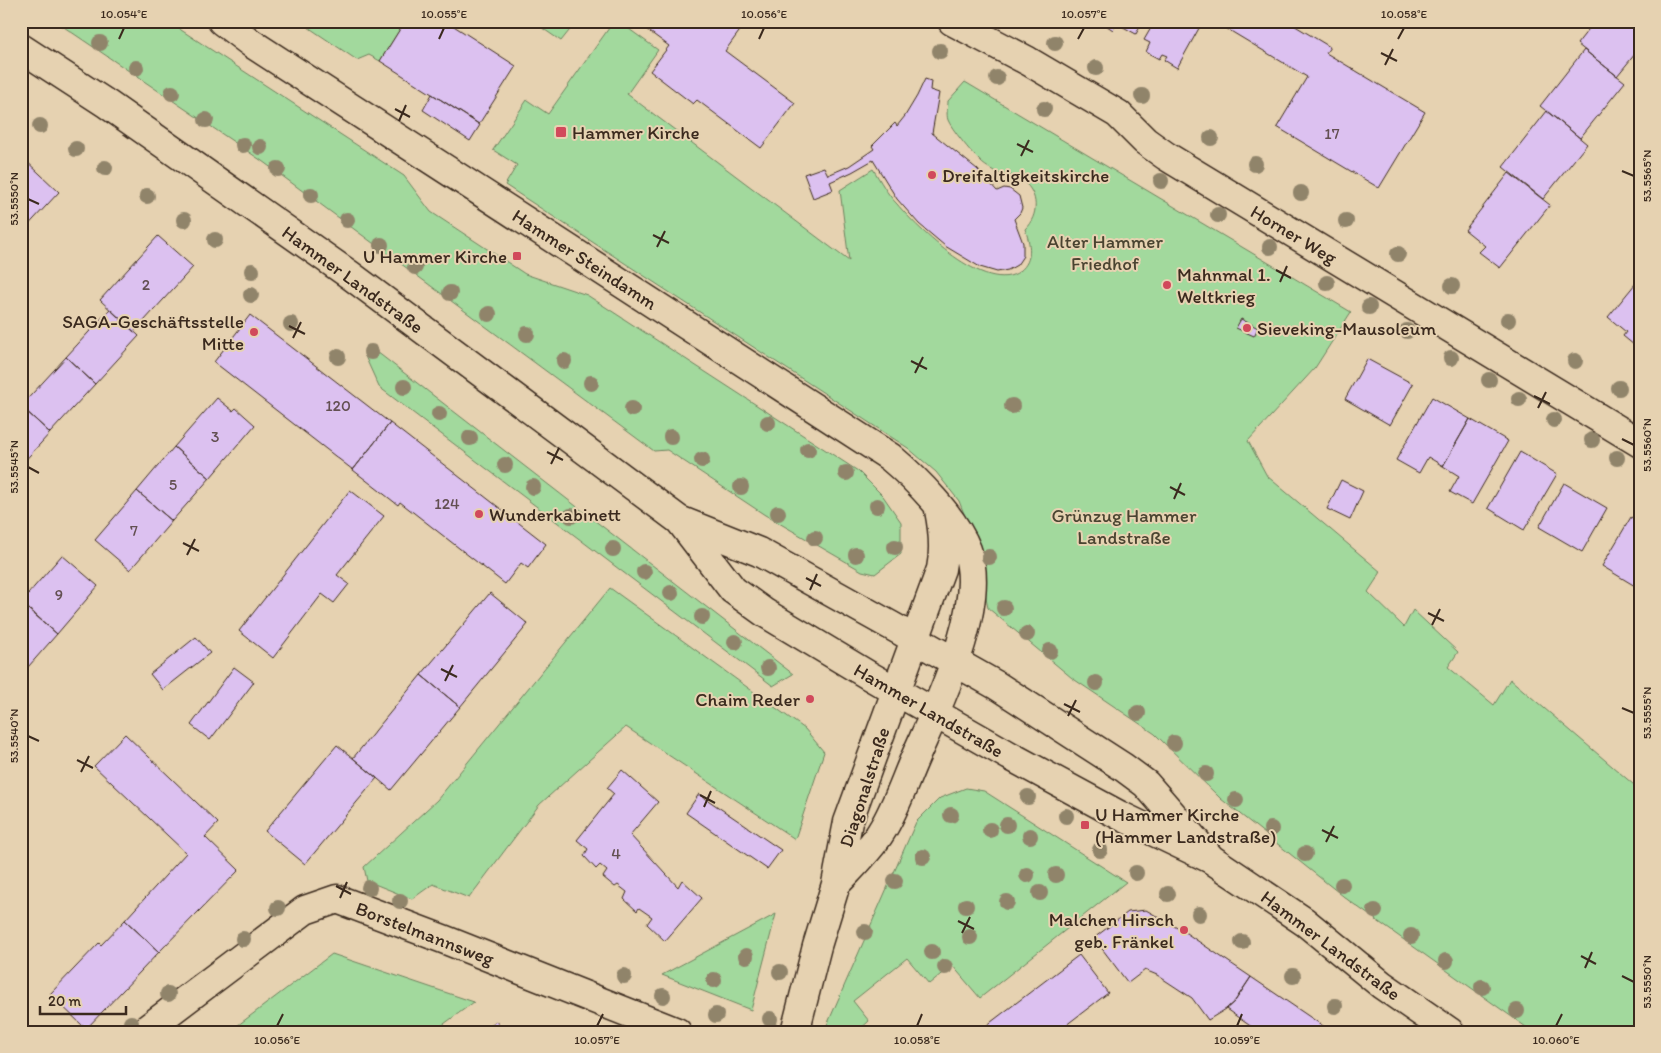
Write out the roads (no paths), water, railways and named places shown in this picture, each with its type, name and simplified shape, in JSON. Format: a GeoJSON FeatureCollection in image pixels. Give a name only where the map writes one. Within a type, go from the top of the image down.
{"type":"FeatureCollection","features":[{"type":"Feature","properties":{"kind":"street","name":"Hammer Steindamm"},"geometry":{"type":"LineString","coordinates":[[222,21],[267,54],[890,457],[918,483],[953,524],[969,557],[972,577],[969,612],[955,662]]}},
{"type":"Feature","properties":{"kind":"street","name":"Horner Weg"},"geometry":{"type":"LineString","coordinates":[[952,21],[1028,60],[1118,114],[1145,141],[1166,156],[1640,443]]}},
{"type":"Feature","properties":{"kind":"street","name":"Hammer Landstraße"},"geometry":{"type":"LineString","coordinates":[[21,48],[107,104],[350,275],[679,520],[759,552],[916,639],[1032,708],[1114,761],[1146,784],[1211,859]]}},
{"type":"Feature","properties":{"kind":"street","name":"Hammer Steindamm"},"geometry":{"type":"LineString","coordinates":[[916,639],[938,580],[944,557],[944,536],[939,508]]}},
{"type":"Feature","properties":{"kind":"street","name":"Hammer Landstraße"},"geometry":{"type":"LineString","coordinates":[[679,520],[733,590],[792,630],[896,691],[1119,815],[1211,859],[1304,922],[1382,985],[1450,1032]]}},
{"type":"Feature","properties":{"kind":"street","name":"Diagonalstraße"},"geometry":{"type":"LineString","coordinates":[[795,1032],[816,946],[836,884],[848,822],[916,639]]}},
{"type":"Feature","properties":{"kind":"street","name":"Diagonalstraße"},"geometry":{"type":"LineString","coordinates":[[836,884],[881,833],[935,713],[955,662]]}},
{"type":"Feature","properties":{"kind":"street","name":"Borstelmannsweg"},"geometry":{"type":"LineString","coordinates":[[143,1032],[305,910],[337,899],[443,939],[658,1029]]}},
{"type":"Feature","properties":{"kind":"place","name":"Hammer Kirche"},"geometry":{"type":"Point","coordinates":[561,132]}},
{"type":"Feature","properties":{"kind":"place","name":"Dreifaltigkeitskirche"},"geometry":{"type":"Point","coordinates":[932,175]}},
{"type":"Feature","properties":{"kind":"place","name":"U Hammer Kirche"},"geometry":{"type":"Point","coordinates":[517,256]}},
{"type":"Feature","properties":{"kind":"place","name":"Mahnmal 1. Weltkrieg"},"geometry":{"type":"Point","coordinates":[1167,285]}},
{"type":"Feature","properties":{"kind":"place","name":"Sieveking-Mausoleum"},"geometry":{"type":"Point","coordinates":[1247,328]}},
{"type":"Feature","properties":{"kind":"place","name":"SAGA-Geschäftsstelle Mitte"},"geometry":{"type":"Point","coordinates":[254,332]}},
{"type":"Feature","properties":{"kind":"place","name":"Wunderkabinett"},"geometry":{"type":"Point","coordinates":[479,514]}},
{"type":"Feature","properties":{"kind":"place","name":"Chaim Reder"},"geometry":{"type":"Point","coordinates":[810,699]}},
{"type":"Feature","properties":{"kind":"place","name":"U Hammer Kirche (Hammer Landstraße)"},"geometry":{"type":"Point","coordinates":[1085,825]}},
{"type":"Feature","properties":{"kind":"place","name":"Malchen Hirsch geb. Fränkel"},"geometry":{"type":"Point","coordinates":[1184,930]}},
{"type":"Feature","properties":{"kind":"park label","name":"Alter Hammer Friedhof"},"geometry":{"type":"Point","coordinates":[1105,252]}},
{"type":"Feature","properties":{"kind":"park label","name":"Grünzug Hammer Landstraße"},"geometry":{"type":"Point","coordinates":[1124,526]}}]}
